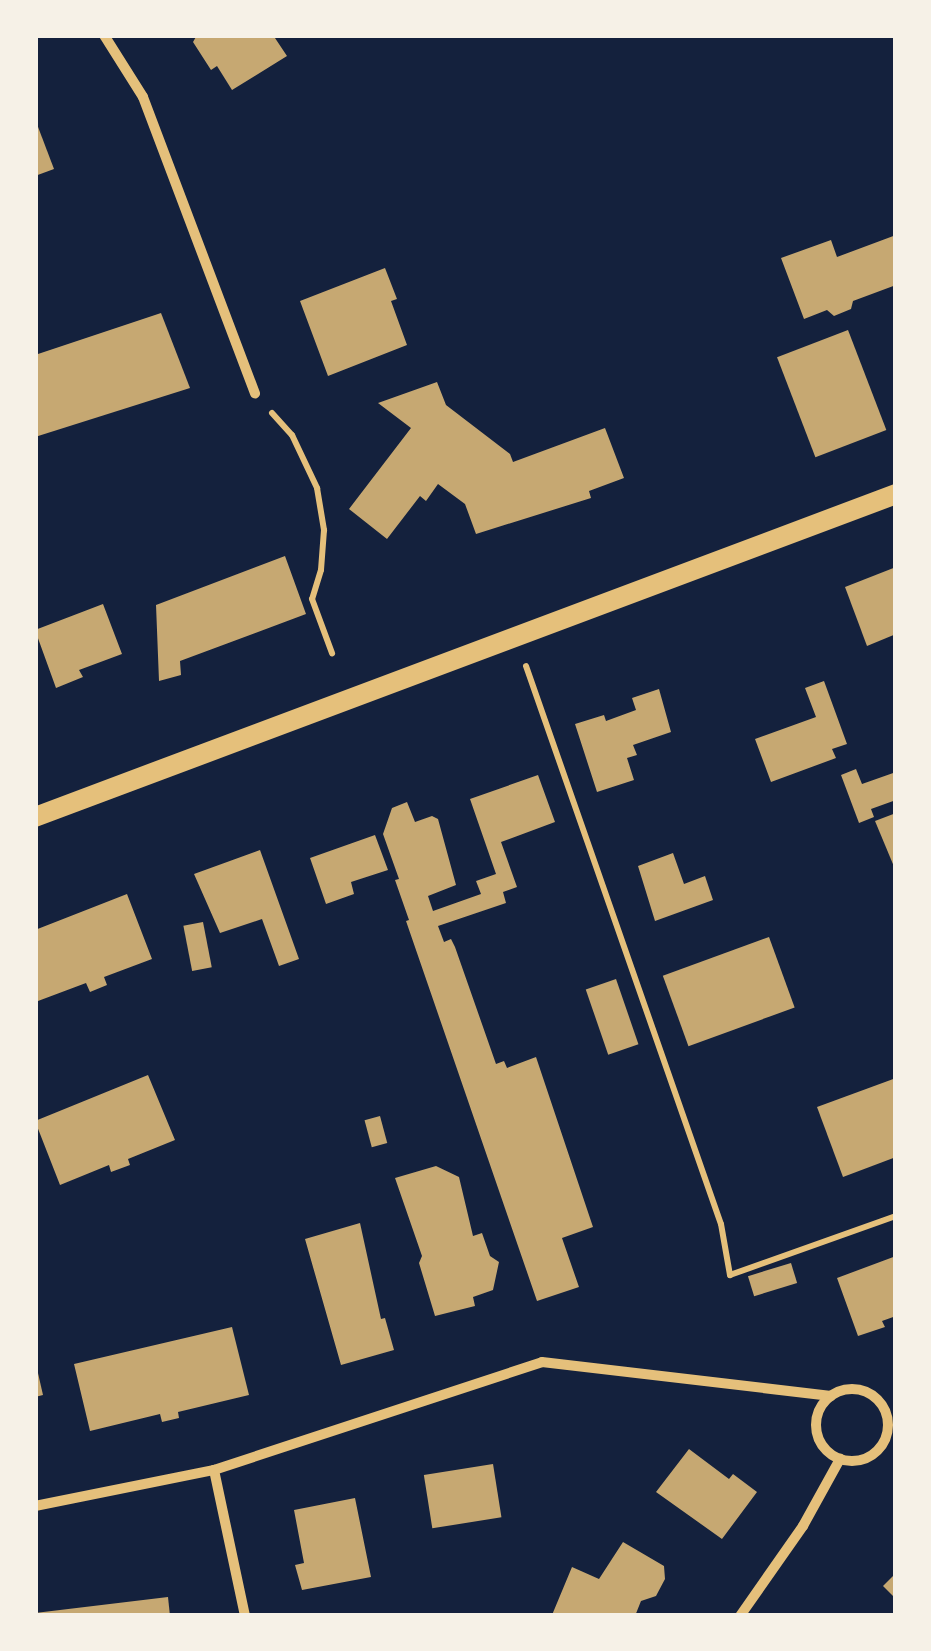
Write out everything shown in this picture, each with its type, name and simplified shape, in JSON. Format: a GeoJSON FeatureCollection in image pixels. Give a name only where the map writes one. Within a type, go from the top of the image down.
{"type":"FeatureCollection","features":[{"type":"Feature","properties":{"kind":"main road"},"geometry":{"type":"LineString","coordinates":[[35,818],[896,494]]}},
{"type":"Feature","properties":{"kind":"street"},"geometry":{"type":"LineString","coordinates":[[104,35],[143,97],[255,394]]}},
{"type":"Feature","properties":{"kind":"street"},"geometry":{"type":"LineString","coordinates":[[35,1506],[214,1470],[542,1362],[831,1396],[851,1388],[864,1391],[891,1410],[886,1437],[880,1448],[865,1459],[840,1458],[824,1447],[816,1424],[831,1396]]}},
{"type":"Feature","properties":{"kind":"street"},"geometry":{"type":"LineString","coordinates":[[740,1616],[803,1526],[840,1458]]}},
{"type":"Feature","properties":{"kind":"street"},"geometry":{"type":"LineString","coordinates":[[214,1470],[245,1616]]}},
{"type":"Feature","properties":{"kind":"path"},"geometry":{"type":"LineString","coordinates":[[255,394],[292,435],[317,488],[324,530],[320,570],[312,598],[332,653]]}},
{"type":"Feature","properties":{"kind":"path"},"geometry":{"type":"LineString","coordinates":[[515,637],[721,1224],[730,1275],[896,1216]]}},
{"type":"Feature","properties":{"kind":"building"},"geometry":{"type":"Polygon","coordinates":[[[197,35],[273,35],[287,56],[232,90],[217,66],[211,70],[193,42],[197,35]]]}},
{"type":"Feature","properties":{"kind":"building"},"geometry":{"type":"Polygon","coordinates":[[[35,119],[54,169],[35,176],[35,119]]]}},
{"type":"Feature","properties":{"kind":"building"},"geometry":{"type":"Polygon","coordinates":[[[896,235],[896,285],[853,301],[851,309],[834,316],[827,310],[804,319],[781,258],[831,240],[837,257],[896,235]]]}},
{"type":"Feature","properties":{"kind":"building"},"geometry":{"type":"Polygon","coordinates":[[[385,268],[397,299],[391,301],[407,345],[328,376],[300,301],[385,268]]]}},
{"type":"Feature","properties":{"kind":"building"},"geometry":{"type":"Polygon","coordinates":[[[161,313],[190,388],[35,437],[35,355],[161,313]]]}},
{"type":"Feature","properties":{"kind":"building"},"geometry":{"type":"Polygon","coordinates":[[[848,330],[886,430],[815,457],[777,357],[848,330]]]}},
{"type":"Feature","properties":{"kind":"building"},"geometry":{"type":"Polygon","coordinates":[[[437,382],[446,405],[510,454],[513,462],[605,428],[624,478],[589,491],[591,498],[476,534],[465,504],[438,484],[426,501],[420,496],[387,539],[349,509],[411,428],[378,403],[437,382]]]}},
{"type":"Feature","properties":{"kind":"building"},"geometry":{"type":"Polygon","coordinates":[[[285,556],[306,614],[180,661],[181,675],[159,681],[156,605],[285,556]]]}},
{"type":"Feature","properties":{"kind":"building"},"geometry":{"type":"Polygon","coordinates":[[[896,567],[896,634],[867,646],[845,587],[896,567]]]}},
{"type":"Feature","properties":{"kind":"building"},"geometry":{"type":"Polygon","coordinates":[[[103,604],[122,654],[79,670],[83,677],[56,688],[35,630],[103,604]]]}},
{"type":"Feature","properties":{"kind":"building"},"geometry":{"type":"Polygon","coordinates":[[[824,681],[847,744],[832,749],[836,758],[771,782],[755,739],[816,717],[805,688],[824,681]]]}},
{"type":"Feature","properties":{"kind":"building"},"geometry":{"type":"Polygon","coordinates":[[[659,689],[671,732],[633,745],[637,755],[627,758],[634,780],[597,792],[575,724],[604,715],[606,721],[636,710],[632,698],[659,689]]]}},
{"type":"Feature","properties":{"kind":"building"},"geometry":{"type":"Polygon","coordinates":[[[856,769],[862,784],[896,772],[896,800],[871,809],[874,817],[859,823],[841,775],[856,769]]]}},
{"type":"Feature","properties":{"kind":"building"},"geometry":{"type":"Polygon","coordinates":[[[538,775],[555,822],[501,842],[517,887],[503,892],[506,903],[438,926],[444,942],[451,939],[455,947],[496,1064],[504,1061],[507,1068],[536,1057],[593,1227],[562,1238],[579,1287],[537,1301],[406,921],[409,920],[395,880],[399,879],[383,834],[392,808],[407,802],[415,822],[432,816],[438,819],[456,885],[428,896],[433,911],[481,894],[476,881],[496,874],[470,799],[538,775]]]}},
{"type":"Feature","properties":{"kind":"building"},"geometry":{"type":"Polygon","coordinates":[[[896,813],[896,869],[895,869],[875,821],[896,813]]]}},
{"type":"Feature","properties":{"kind":"building"},"geometry":{"type":"Polygon","coordinates":[[[375,835],[388,870],[351,882],[354,894],[326,904],[310,858],[375,835]]]}},
{"type":"Feature","properties":{"kind":"building"},"geometry":{"type":"Polygon","coordinates":[[[260,850],[299,959],[279,966],[262,919],[220,933],[194,874],[260,850]]]}},
{"type":"Feature","properties":{"kind":"building"},"geometry":{"type":"Polygon","coordinates":[[[673,853],[684,884],[705,876],[713,900],[655,921],[638,866],[673,853]]]}},
{"type":"Feature","properties":{"kind":"building"},"geometry":{"type":"Polygon","coordinates":[[[127,894],[152,959],[104,977],[107,985],[90,992],[86,983],[38,1001],[35,930],[127,894]]]}},
{"type":"Feature","properties":{"kind":"building"},"geometry":{"type":"Polygon","coordinates":[[[203,922],[212,967],[192,971],[183,926],[203,922]]]}},
{"type":"Feature","properties":{"kind":"building"},"geometry":{"type":"Polygon","coordinates":[[[769,937],[795,1007],[688,1046],[663,976],[769,937]]]}},
{"type":"Feature","properties":{"kind":"building"},"geometry":{"type":"Polygon","coordinates":[[[616,979],[638,1044],[608,1055],[586,989],[616,979]]]}},
{"type":"Feature","properties":{"kind":"building"},"geometry":{"type":"Polygon","coordinates":[[[148,1075],[175,1140],[128,1159],[130,1165],[111,1172],[109,1165],[60,1185],[35,1121],[148,1075]]]}},
{"type":"Feature","properties":{"kind":"building"},"geometry":{"type":"Polygon","coordinates":[[[896,1078],[896,1157],[843,1177],[817,1107],[896,1078]]]}},
{"type":"Feature","properties":{"kind":"building"},"geometry":{"type":"Polygon","coordinates":[[[380,1116],[387,1143],[372,1147],[365,1120],[380,1116]]]}},
{"type":"Feature","properties":{"kind":"building"},"geometry":{"type":"Polygon","coordinates":[[[436,1166],[459,1177],[473,1236],[482,1233],[490,1256],[499,1262],[493,1290],[473,1297],[475,1306],[435,1316],[419,1263],[422,1256],[395,1178],[436,1166]]]}},
{"type":"Feature","properties":{"kind":"building"},"geometry":{"type":"Polygon","coordinates":[[[360,1223],[381,1319],[385,1318],[394,1350],[341,1365],[305,1239],[360,1223]]]}},
{"type":"Feature","properties":{"kind":"building"},"geometry":{"type":"Polygon","coordinates":[[[896,1256],[896,1316],[882,1321],[885,1327],[858,1336],[837,1278],[896,1256]]]}},
{"type":"Feature","properties":{"kind":"building"},"geometry":{"type":"Polygon","coordinates":[[[791,1263],[797,1283],[754,1296],[748,1276],[791,1263]]]}},
{"type":"Feature","properties":{"kind":"building"},"geometry":{"type":"Polygon","coordinates":[[[232,1327],[249,1395],[178,1412],[179,1418],[162,1422],[160,1414],[90,1431],[74,1364],[232,1327]]]}},
{"type":"Feature","properties":{"kind":"building"},"geometry":{"type":"Polygon","coordinates":[[[35,1360],[43,1395],[35,1397],[35,1360]]]}},
{"type":"Feature","properties":{"kind":"building"},"geometry":{"type":"Polygon","coordinates":[[[689,1449],[729,1479],[733,1474],[757,1492],[722,1539],[656,1492],[689,1449]]]}},
{"type":"Feature","properties":{"kind":"building"},"geometry":{"type":"Polygon","coordinates":[[[493,1464],[501,1517],[432,1528],[424,1475],[493,1464]]]}},
{"type":"Feature","properties":{"kind":"building"},"geometry":{"type":"Polygon","coordinates":[[[355,1498],[371,1577],[302,1590],[295,1565],[304,1563],[294,1510],[355,1498]]]}},
{"type":"Feature","properties":{"kind":"building"},"geometry":{"type":"Polygon","coordinates":[[[623,1542],[664,1566],[665,1579],[656,1596],[641,1601],[635,1616],[552,1615],[572,1567],[599,1579],[623,1542]]]}},
{"type":"Feature","properties":{"kind":"building"},"geometry":{"type":"Polygon","coordinates":[[[896,1573],[896,1599],[883,1586],[896,1573]]]}},
{"type":"Feature","properties":{"kind":"building"},"geometry":{"type":"Polygon","coordinates":[[[168,1597],[170,1616],[35,1616],[35,1613],[168,1597]]]}}]}
